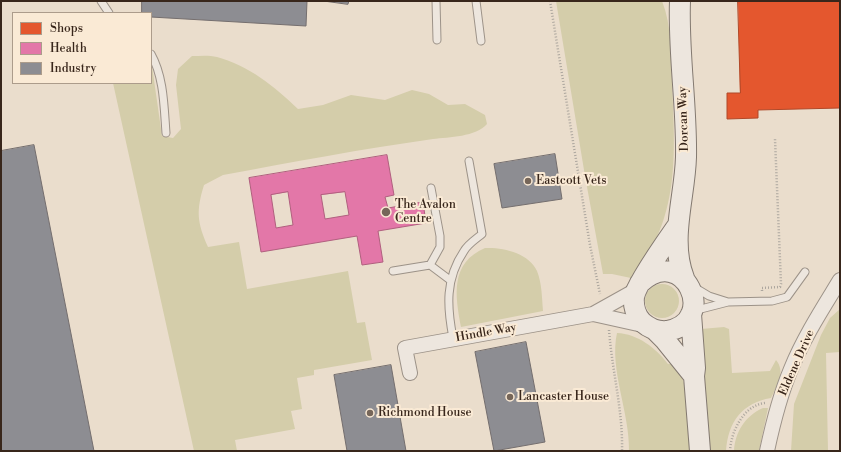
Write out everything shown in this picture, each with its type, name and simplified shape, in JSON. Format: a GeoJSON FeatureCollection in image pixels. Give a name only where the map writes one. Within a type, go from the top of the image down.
{"type":"FeatureCollection","features":[{"type":"Feature","properties":{"kind":"main road","name":"Dorcan Way"},"geometry":{"type":"LineString","coordinates":[[677,6],[686,156],[685,185],[677,244],[680,269],[693,291],[694,302],[692,312],[695,368],[694,376],[700,451]]}},
{"type":"Feature","properties":{"kind":"main road","name":"Dorcan Way"},"geometry":{"type":"LineString","coordinates":[[638,286],[680,222]]}},
{"type":"Feature","properties":{"kind":"main road"},"geometry":{"type":"LineString","coordinates":[[686,280],[676,273],[666,271],[656,272],[647,276],[638,286],[634,298],[636,314],[665,340],[681,362],[694,376]]}},
{"type":"Feature","properties":{"kind":"main road"},"geometry":{"type":"LineString","coordinates":[[651,328],[674,330],[682,325],[692,312]]}},
{"type":"Feature","properties":{"kind":"street","name":"Eldene Drive"},"geometry":{"type":"LineString","coordinates":[[767,451],[780,402],[792,368],[811,329],[839,284]]}},
{"type":"Feature","properties":{"kind":"street","name":"Hindle Way"},"geometry":{"type":"LineString","coordinates":[[601,313],[638,286]]}},
{"type":"Feature","properties":{"kind":"street","name":"Hindle Way"},"geometry":{"type":"LineString","coordinates":[[410,373],[405,348],[453,338],[601,313],[651,328]]}},
{"type":"Feature","properties":{"kind":"lane"},"geometry":{"type":"LineString","coordinates":[[101,1],[108,12]]}},
{"type":"Feature","properties":{"kind":"lane"},"geometry":{"type":"LineString","coordinates":[[436,1],[437,40]]}},
{"type":"Feature","properties":{"kind":"lane"},"geometry":{"type":"LineString","coordinates":[[476,1],[481,41]]}},
{"type":"Feature","properties":{"kind":"lane"},"geometry":{"type":"LineString","coordinates":[[152,56],[156,63],[163,93],[166,133]]}},
{"type":"Feature","properties":{"kind":"lane"},"geometry":{"type":"LineString","coordinates":[[453,338],[448,309],[450,280],[464,250],[482,234],[469,161]]}},
{"type":"Feature","properties":{"kind":"lane"},"geometry":{"type":"LineString","coordinates":[[430,265],[440,247],[440,236],[431,188]]}},
{"type":"Feature","properties":{"kind":"lane"},"geometry":{"type":"LineString","coordinates":[[393,271],[430,265],[450,280]]}},
{"type":"Feature","properties":{"kind":"lane"},"geometry":{"type":"LineString","coordinates":[[692,312],[728,302],[778,300],[787,297],[805,272]]}},
{"type":"Feature","properties":{"kind":"lane"},"geometry":{"type":"LineString","coordinates":[[686,280],[709,296],[728,302]]}},
{"type":"Feature","properties":{"kind":"path"},"geometry":{"type":"LineString","coordinates":[[550,1],[601,313],[620,413],[622,451]]}},
{"type":"Feature","properties":{"kind":"path"},"geometry":{"type":"LineString","coordinates":[[762,301],[762,288],[780,287],[781,284],[775,139]]}},
{"type":"Feature","properties":{"kind":"path"},"geometry":{"type":"LineString","coordinates":[[730,451],[733,434],[748,410],[760,403],[780,402]]}},
{"type":"Feature","properties":{"kind":"shaded area"},"geometry":{"type":"Polygon","coordinates":[[[556,1],[662,1],[668,20],[674,135],[674,160],[671,185],[667,209],[659,233],[647,256],[631,278],[612,274],[603,274],[556,1]]]}},
{"type":"Feature","properties":{"kind":"shaded area"},"geometry":{"type":"Polygon","coordinates":[[[192,56],[214,56],[240,65],[250,71],[270,85],[298,109],[323,105],[351,95],[385,100],[412,90],[429,94],[448,105],[465,104],[485,115],[487,124],[476,132],[462,136],[380,147],[223,175],[204,185],[200,202],[199,216],[204,238],[208,247],[239,242],[247,289],[348,271],[357,323],[365,322],[372,360],[314,370],[314,375],[297,378],[302,409],[291,411],[295,429],[235,440],[237,451],[194,451],[113,84],[152,84],[152,66],[162,136],[173,138],[181,129],[176,85],[178,69],[192,56]]]}},
{"type":"Feature","properties":{"kind":"shaded area"},"geometry":{"type":"Polygon","coordinates":[[[485,248],[515,252],[533,265],[537,271],[540,281],[543,311],[461,327],[457,303],[460,271],[474,254],[485,248]]]}},
{"type":"Feature","properties":{"kind":"shaded area"},"geometry":{"type":"Polygon","coordinates":[[[665,284],[674,289],[678,294],[678,308],[674,313],[669,317],[659,318],[655,317],[646,308],[645,298],[646,294],[655,285],[665,284]]]}},
{"type":"Feature","properties":{"kind":"shaded area"},"geometry":{"type":"Polygon","coordinates":[[[840,309],[840,352],[826,353],[828,451],[791,451],[794,404],[821,335],[830,318],[840,309]]]}},
{"type":"Feature","properties":{"kind":"shaded area"},"geometry":{"type":"Polygon","coordinates":[[[724,327],[729,329],[732,373],[770,371],[776,360],[780,369],[780,379],[771,398],[752,404],[738,416],[730,431],[726,451],[707,451],[701,329],[724,327]]]}},
{"type":"Feature","properties":{"kind":"shaded area"},"geometry":{"type":"Polygon","coordinates":[[[617,333],[639,339],[652,347],[668,364],[675,363],[687,394],[692,451],[629,451],[616,361],[615,347],[617,333]]]}},
{"type":"Feature","properties":{"kind":"shaded area"},"geometry":{"type":"Polygon","coordinates":[[[763,408],[768,408],[759,451],[734,451],[736,437],[742,425],[751,415],[763,408]]]}},
{"type":"Feature","properties":{"kind":"building: Shops"},"geometry":{"type":"Polygon","coordinates":[[[738,1],[840,1],[840,108],[758,110],[758,118],[727,119],[727,93],[740,93],[738,1]]]}},
{"type":"Feature","properties":{"kind":"building: Health","name":"The Avalon Centre"},"geometry":{"type":"Polygon","coordinates":[[[387,155],[394,195],[385,197],[388,208],[423,202],[426,223],[378,231],[383,262],[362,265],[357,236],[261,252],[249,178],[387,155]],[[288,192],[271,195],[276,228],[293,225],[288,192]],[[345,192],[321,195],[325,219],[349,215],[345,192]]]}},
{"type":"Feature","properties":{"kind":"building: Industry"},"geometry":{"type":"Polygon","coordinates":[[[142,1],[307,1],[306,26],[152,17],[152,12],[142,12],[142,1]]]}},
{"type":"Feature","properties":{"kind":"building: Industry"},"geometry":{"type":"Polygon","coordinates":[[[324,1],[349,1],[348,4],[324,1]]]}},
{"type":"Feature","properties":{"kind":"building: Industry"},"geometry":{"type":"Polygon","coordinates":[[[34,145],[94,451],[1,451],[1,151],[34,145]]]}},
{"type":"Feature","properties":{"kind":"building: Industry","name":"Eastcott Vets"},"geometry":{"type":"Polygon","coordinates":[[[555,154],[562,199],[502,208],[494,164],[555,154]]]}},
{"type":"Feature","properties":{"kind":"building: Industry","name":"Lancaster House"},"geometry":{"type":"Polygon","coordinates":[[[526,342],[545,442],[494,451],[475,352],[526,342]]]}},
{"type":"Feature","properties":{"kind":"building: Industry","name":"Richmond House"},"geometry":{"type":"Polygon","coordinates":[[[391,365],[406,451],[347,451],[334,375],[391,365]]]}},
{"type":"Feature","properties":{"kind":"place","name":"Eastcott Vets"},"geometry":{"type":"Point","coordinates":[528,181]}},
{"type":"Feature","properties":{"kind":"place","name":"The Avalon Centre"},"geometry":{"type":"Point","coordinates":[386,212]}},
{"type":"Feature","properties":{"kind":"place","name":"Lancaster House"},"geometry":{"type":"Point","coordinates":[510,397]}},
{"type":"Feature","properties":{"kind":"place","name":"Richmond House"},"geometry":{"type":"Point","coordinates":[370,413]}}]}
